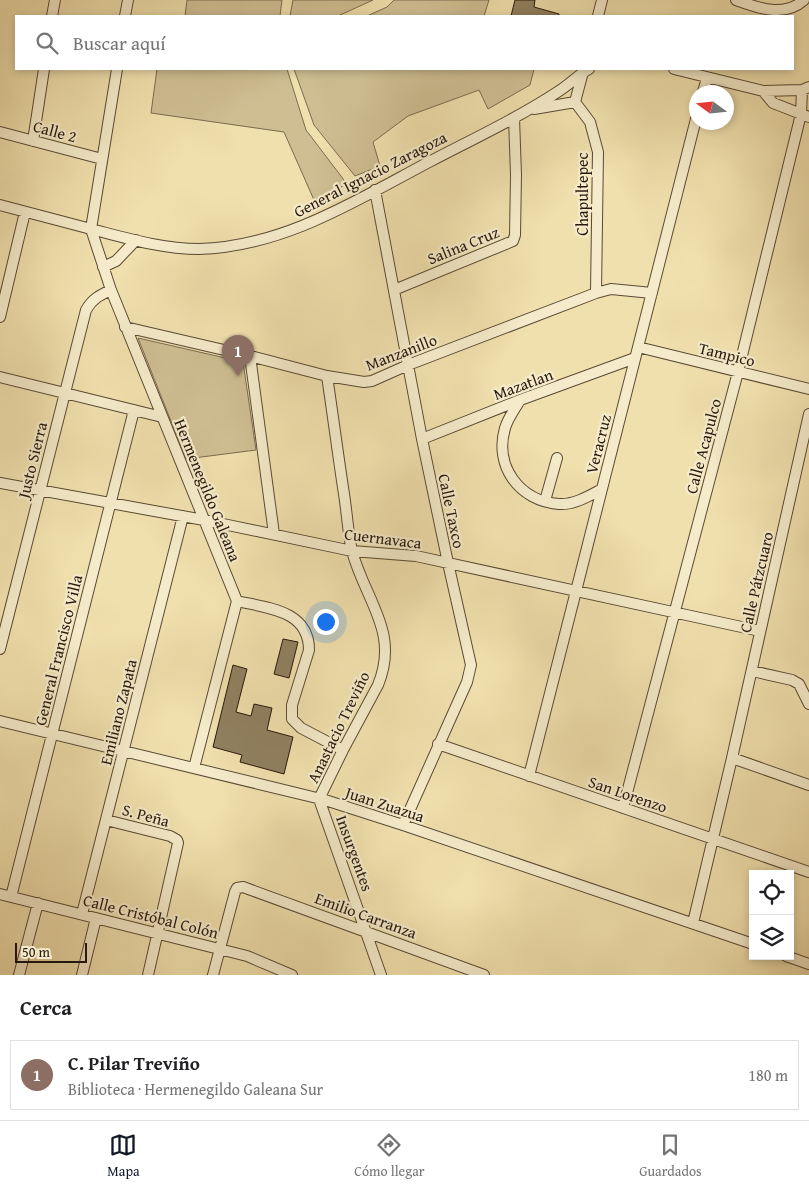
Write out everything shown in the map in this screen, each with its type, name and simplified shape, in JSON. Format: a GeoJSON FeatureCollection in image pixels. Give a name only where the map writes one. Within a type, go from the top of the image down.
{"type":"FeatureCollection","features":[{"type":"Feature","properties":{"kind":"street"},"geometry":{"type":"LineString","coordinates":[[52,15],[55,0]]}},
{"type":"Feature","properties":{"kind":"street"},"geometry":{"type":"LineString","coordinates":[[125,15],[128,0]]}},
{"type":"Feature","properties":{"kind":"street"},"geometry":{"type":"LineString","coordinates":[[598,15],[602,0]]}},
{"type":"Feature","properties":{"kind":"street"},"geometry":{"type":"LineString","coordinates":[[736,0],[758,4],[772,10],[786,10],[804,0]]}},
{"type":"Feature","properties":{"kind":"street"},"geometry":{"type":"LineString","coordinates":[[33,141],[44,70]]}},
{"type":"Feature","properties":{"kind":"street"},"geometry":{"type":"LineString","coordinates":[[91,229],[117,70]]}},
{"type":"Feature","properties":{"kind":"street"},"geometry":{"type":"LineString","coordinates":[[528,110],[575,102],[585,70]]}},
{"type":"Feature","properties":{"kind":"street","name":"General Ignacio Zaragoza"},"geometry":{"type":"LineString","coordinates":[[0,205],[166,246],[198,249],[251,242],[282,234],[325,216],[514,118],[560,91],[585,70]]}},
{"type":"Feature","properties":{"kind":"street"},"geometry":{"type":"LineString","coordinates":[[678,70],[763,91],[806,89]]}},
{"type":"Feature","properties":{"kind":"street"},"geometry":{"type":"LineString","coordinates":[[705,85],[707,78]]}},
{"type":"Feature","properties":{"kind":"street","name":"Calle Acapulco"},"geometry":{"type":"LineString","coordinates":[[623,808],[805,115],[806,89]]}},
{"type":"Feature","properties":{"kind":"street"},"geometry":{"type":"LineString","coordinates":[[763,91],[774,103],[805,115]]}},
{"type":"Feature","properties":{"kind":"street","name":"Chapultepec"},"geometry":{"type":"LineString","coordinates":[[575,102],[590,122],[598,152],[596,293]]}},
{"type":"Feature","properties":{"kind":"street","name":"Salina Cruz"},"geometry":{"type":"LineString","coordinates":[[394,290],[512,241],[515,235],[516,175],[514,118]]}},
{"type":"Feature","properties":{"kind":"street","name":"Veracruz"},"geometry":{"type":"LineString","coordinates":[[529,776],[693,130]]}},
{"type":"Feature","properties":{"kind":"street","name":"Calle 2"},"geometry":{"type":"LineString","coordinates":[[0,132],[102,159]]}},
{"type":"Feature","properties":{"kind":"street","name":"Calle Taxco"},"geometry":{"type":"LineString","coordinates":[[375,190],[422,438],[471,665],[467,682],[403,825]]}},
{"type":"Feature","properties":{"kind":"street"},"geometry":{"type":"LineString","coordinates":[[0,317],[25,212]]}},
{"type":"Feature","properties":{"kind":"street","name":"Hermenegildo Galeana"},"geometry":{"type":"LineString","coordinates":[[91,229],[125,327],[237,601]]}},
{"type":"Feature","properties":{"kind":"street"},"geometry":{"type":"LineString","coordinates":[[103,267],[116,261],[136,240]]}},
{"type":"Feature","properties":{"kind":"street","name":"Manzanillo"},"geometry":{"type":"LineString","coordinates":[[125,327],[327,376],[364,382],[372,381],[408,365],[596,293],[611,289],[623,289],[652,293]]}},
{"type":"Feature","properties":{"kind":"street","name":"Justo Sierra"},"geometry":{"type":"LineString","coordinates":[[0,649],[86,310],[89,304],[98,296],[111,290]]}},
{"type":"Feature","properties":{"kind":"street","name":"Tampico"},"geometry":{"type":"LineString","coordinates":[[638,347],[809,389]]}},
{"type":"Feature","properties":{"kind":"street"},"geometry":{"type":"LineString","coordinates":[[250,356],[274,534]]}},
{"type":"Feature","properties":{"kind":"street","name":"Mazatlan"},"geometry":{"type":"LineString","coordinates":[[422,438],[635,358]]}},
{"type":"Feature","properties":{"kind":"street","name":"Anastacio Treviño"},"geometry":{"type":"LineString","coordinates":[[319,799],[378,685],[386,655],[384,633],[380,620],[352,551],[327,376]]}},
{"type":"Feature","properties":{"kind":"street"},"geometry":{"type":"LineString","coordinates":[[0,377],[162,417]]}},
{"type":"Feature","properties":{"kind":"street"},"geometry":{"type":"LineString","coordinates":[[520,400],[506,427],[502,456],[508,472],[519,488],[545,501],[560,504],[574,502],[602,489]]}},
{"type":"Feature","properties":{"kind":"street","name":"General Francisco Villa"},"geometry":{"type":"LineString","coordinates":[[11,897],[134,410]]}},
{"type":"Feature","properties":{"kind":"street","name":"Calle Pátzcuaro"},"geometry":{"type":"LineString","coordinates":[[693,923],[752,671],[809,414]]}},
{"type":"Feature","properties":{"kind":"street"},"geometry":{"type":"LineString","coordinates":[[545,501],[557,458]]}},
{"type":"Feature","properties":{"kind":"street","name":"Cuernavaca"},"geometry":{"type":"LineString","coordinates":[[0,483],[204,520],[352,551],[399,554],[448,563],[760,630]]}},
{"type":"Feature","properties":{"kind":"street","name":"Emiliano Zapata"},"geometry":{"type":"LineString","coordinates":[[82,914],[183,516]]}},
{"type":"Feature","properties":{"kind":"street"},"geometry":{"type":"LineString","coordinates":[[194,768],[237,601],[285,613],[295,619],[303,628],[309,643],[309,650],[292,705],[292,719],[301,728],[343,750]]}},
{"type":"Feature","properties":{"kind":"street"},"geometry":{"type":"LineString","coordinates":[[752,671],[792,680],[800,684],[809,704]]}},
{"type":"Feature","properties":{"kind":"street","name":"Juan Zuazua"},"geometry":{"type":"LineString","coordinates":[[0,720],[319,799],[403,825],[749,943]]}},
{"type":"Feature","properties":{"kind":"street","name":"San Lorenzo"},"geometry":{"type":"LineString","coordinates":[[438,744],[809,872]]}},
{"type":"Feature","properties":{"kind":"street"},"geometry":{"type":"LineString","coordinates":[[732,758],[809,785]]}},
{"type":"Feature","properties":{"kind":"street","name":"Insurgentes"},"geometry":{"type":"LineString","coordinates":[[319,799],[381,975]]}},
{"type":"Feature","properties":{"kind":"street","name":"S. Peña"},"geometry":{"type":"LineString","coordinates":[[106,820],[170,836],[177,840],[177,850],[158,933]]}},
{"type":"Feature","properties":{"kind":"street","name":"Emilio Carranza"},"geometry":{"type":"LineString","coordinates":[[220,949],[237,888],[243,887],[484,975]]}},
{"type":"Feature","properties":{"kind":"street","name":"Calle Cristóbal Colón"},"geometry":{"type":"LineString","coordinates":[[0,894],[247,956],[286,974]]}},
{"type":"Feature","properties":{"kind":"street"},"geometry":{"type":"LineString","coordinates":[[18,975],[38,903]]}},
{"type":"Feature","properties":{"kind":"street"},"geometry":{"type":"LineString","coordinates":[[82,975],[96,918]]}},
{"type":"Feature","properties":{"kind":"street"},"geometry":{"type":"LineString","coordinates":[[148,975],[158,933]]}},
{"type":"Feature","properties":{"kind":"street"},"geometry":{"type":"LineString","coordinates":[[213,975],[220,949]]}},
{"type":"Feature","properties":{"kind":"street"},"geometry":{"type":"LineString","coordinates":[[794,959],[809,964]]}},
{"type":"Feature","properties":{"kind":"shaded area"},"geometry":{"type":"Polygon","coordinates":[[[187,0],[282,0],[280,15],[185,15],[187,0]]]}},
{"type":"Feature","properties":{"kind":"shaded area"},"geometry":{"type":"Polygon","coordinates":[[[293,0],[373,0],[340,15],[290,15],[293,0]]]}},
{"type":"Feature","properties":{"kind":"shaded area"},"geometry":{"type":"Polygon","coordinates":[[[394,0],[489,0],[484,15],[369,15],[387,7],[394,0]]]}},
{"type":"Feature","properties":{"kind":"shaded area"},"geometry":{"type":"Polygon","coordinates":[[[157,70],[287,70],[306,130],[347,184],[314,200],[284,132],[151,113],[157,70]]]}},
{"type":"Feature","properties":{"kind":"shaded area"},"geometry":{"type":"Polygon","coordinates":[[[294,70],[534,70],[530,85],[488,109],[479,90],[408,116],[373,142],[380,166],[355,176],[314,125],[294,70]]]}},
{"type":"Feature","properties":{"kind":"shaded area"},"geometry":{"type":"Polygon","coordinates":[[[138,338],[243,362],[256,450],[186,459],[138,338]]]}},
{"type":"Feature","properties":{"kind":"building"},"geometry":{"type":"Polygon","coordinates":[[[515,0],[535,0],[534,7],[559,14],[559,15],[511,15],[515,0]]]}},
{"type":"Feature","properties":{"kind":"building"},"geometry":{"type":"Polygon","coordinates":[[[283,639],[298,642],[289,678],[274,674],[283,639]]]}},
{"type":"Feature","properties":{"kind":"building"},"geometry":{"type":"Polygon","coordinates":[[[233,665],[247,669],[236,712],[251,716],[254,704],[272,708],[267,730],[293,737],[284,774],[240,762],[242,755],[213,747],[233,665]]]}},
{"type":"Feature","properties":{"kind":"place","name":"C. Pilar Treviño"},"geometry":{"type":"Point","coordinates":[238,376]}}]}
